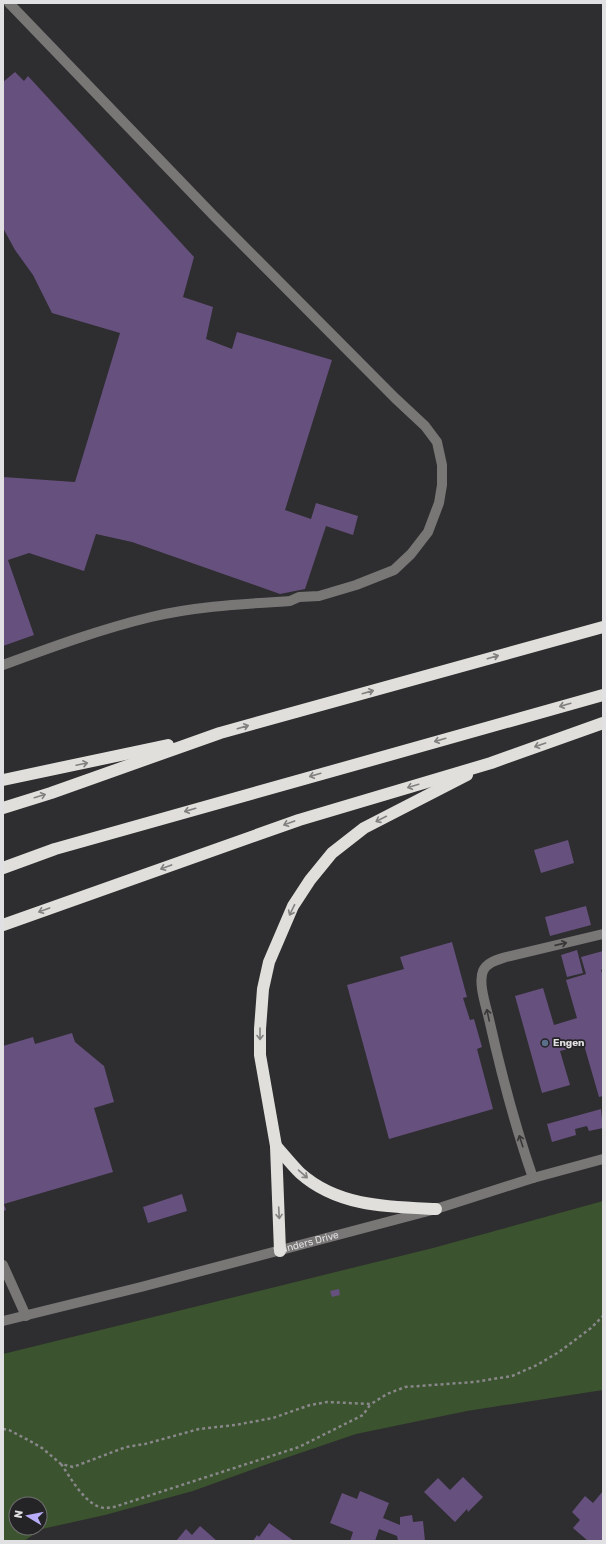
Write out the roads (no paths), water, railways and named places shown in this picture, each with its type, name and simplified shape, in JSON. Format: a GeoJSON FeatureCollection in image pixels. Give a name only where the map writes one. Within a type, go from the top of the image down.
{"type":"FeatureCollection","features":[{"type":"Feature","properties":{"kind":"highway"},"geometry":{"type":"LineString","coordinates":[[3,780],[220,733],[603,627]]}},
{"type":"Feature","properties":{"kind":"highway"},"geometry":{"type":"LineString","coordinates":[[3,868],[55,849],[603,695]]}},
{"type":"Feature","properties":{"kind":"highway"},"geometry":{"type":"LineString","coordinates":[[3,925],[299,820],[491,763],[603,723]]}},
{"type":"Feature","properties":{"kind":"highway"},"geometry":{"type":"LineString","coordinates":[[3,808],[220,733]]}},
{"type":"Feature","properties":{"kind":"highway"},"geometry":{"type":"LineString","coordinates":[[280,1251],[276,1146],[260,1055],[260,1029],[263,989],[269,962],[293,906],[310,880],[332,853],[364,828],[491,763]]}},
{"type":"Feature","properties":{"kind":"highway"},"geometry":{"type":"LineString","coordinates":[[276,1146],[300,1173],[319,1187],[338,1197],[387,1207],[436,1209]]}},
{"type":"Feature","properties":{"kind":"street"},"geometry":{"type":"LineString","coordinates":[[3,665],[81,637],[152,617],[212,606],[290,601],[299,597],[319,596],[356,585],[394,570],[411,554],[428,532],[439,503],[442,485],[442,465],[437,442],[425,426],[394,398],[8,3]]}},
{"type":"Feature","properties":{"kind":"street"},"geometry":{"type":"LineString","coordinates":[[3,6],[19,13]]}},
{"type":"Feature","properties":{"kind":"street"},"geometry":{"type":"LineString","coordinates":[[533,1178],[516,1126],[495,1046],[482,987],[483,972],[486,966],[494,961],[603,934]]}},
{"type":"Feature","properties":{"kind":"street","name":"Flanders Drive"},"geometry":{"type":"LineString","coordinates":[[4,1320],[26,1316],[280,1251],[436,1209],[533,1178],[603,1159]]}},
{"type":"Feature","properties":{"kind":"street"},"geometry":{"type":"LineString","coordinates":[[3,1265],[26,1316]]}},
{"type":"Feature","properties":{"kind":"place","name":"Engen"},"geometry":{"type":"Point","coordinates":[545,1043]}}]}
